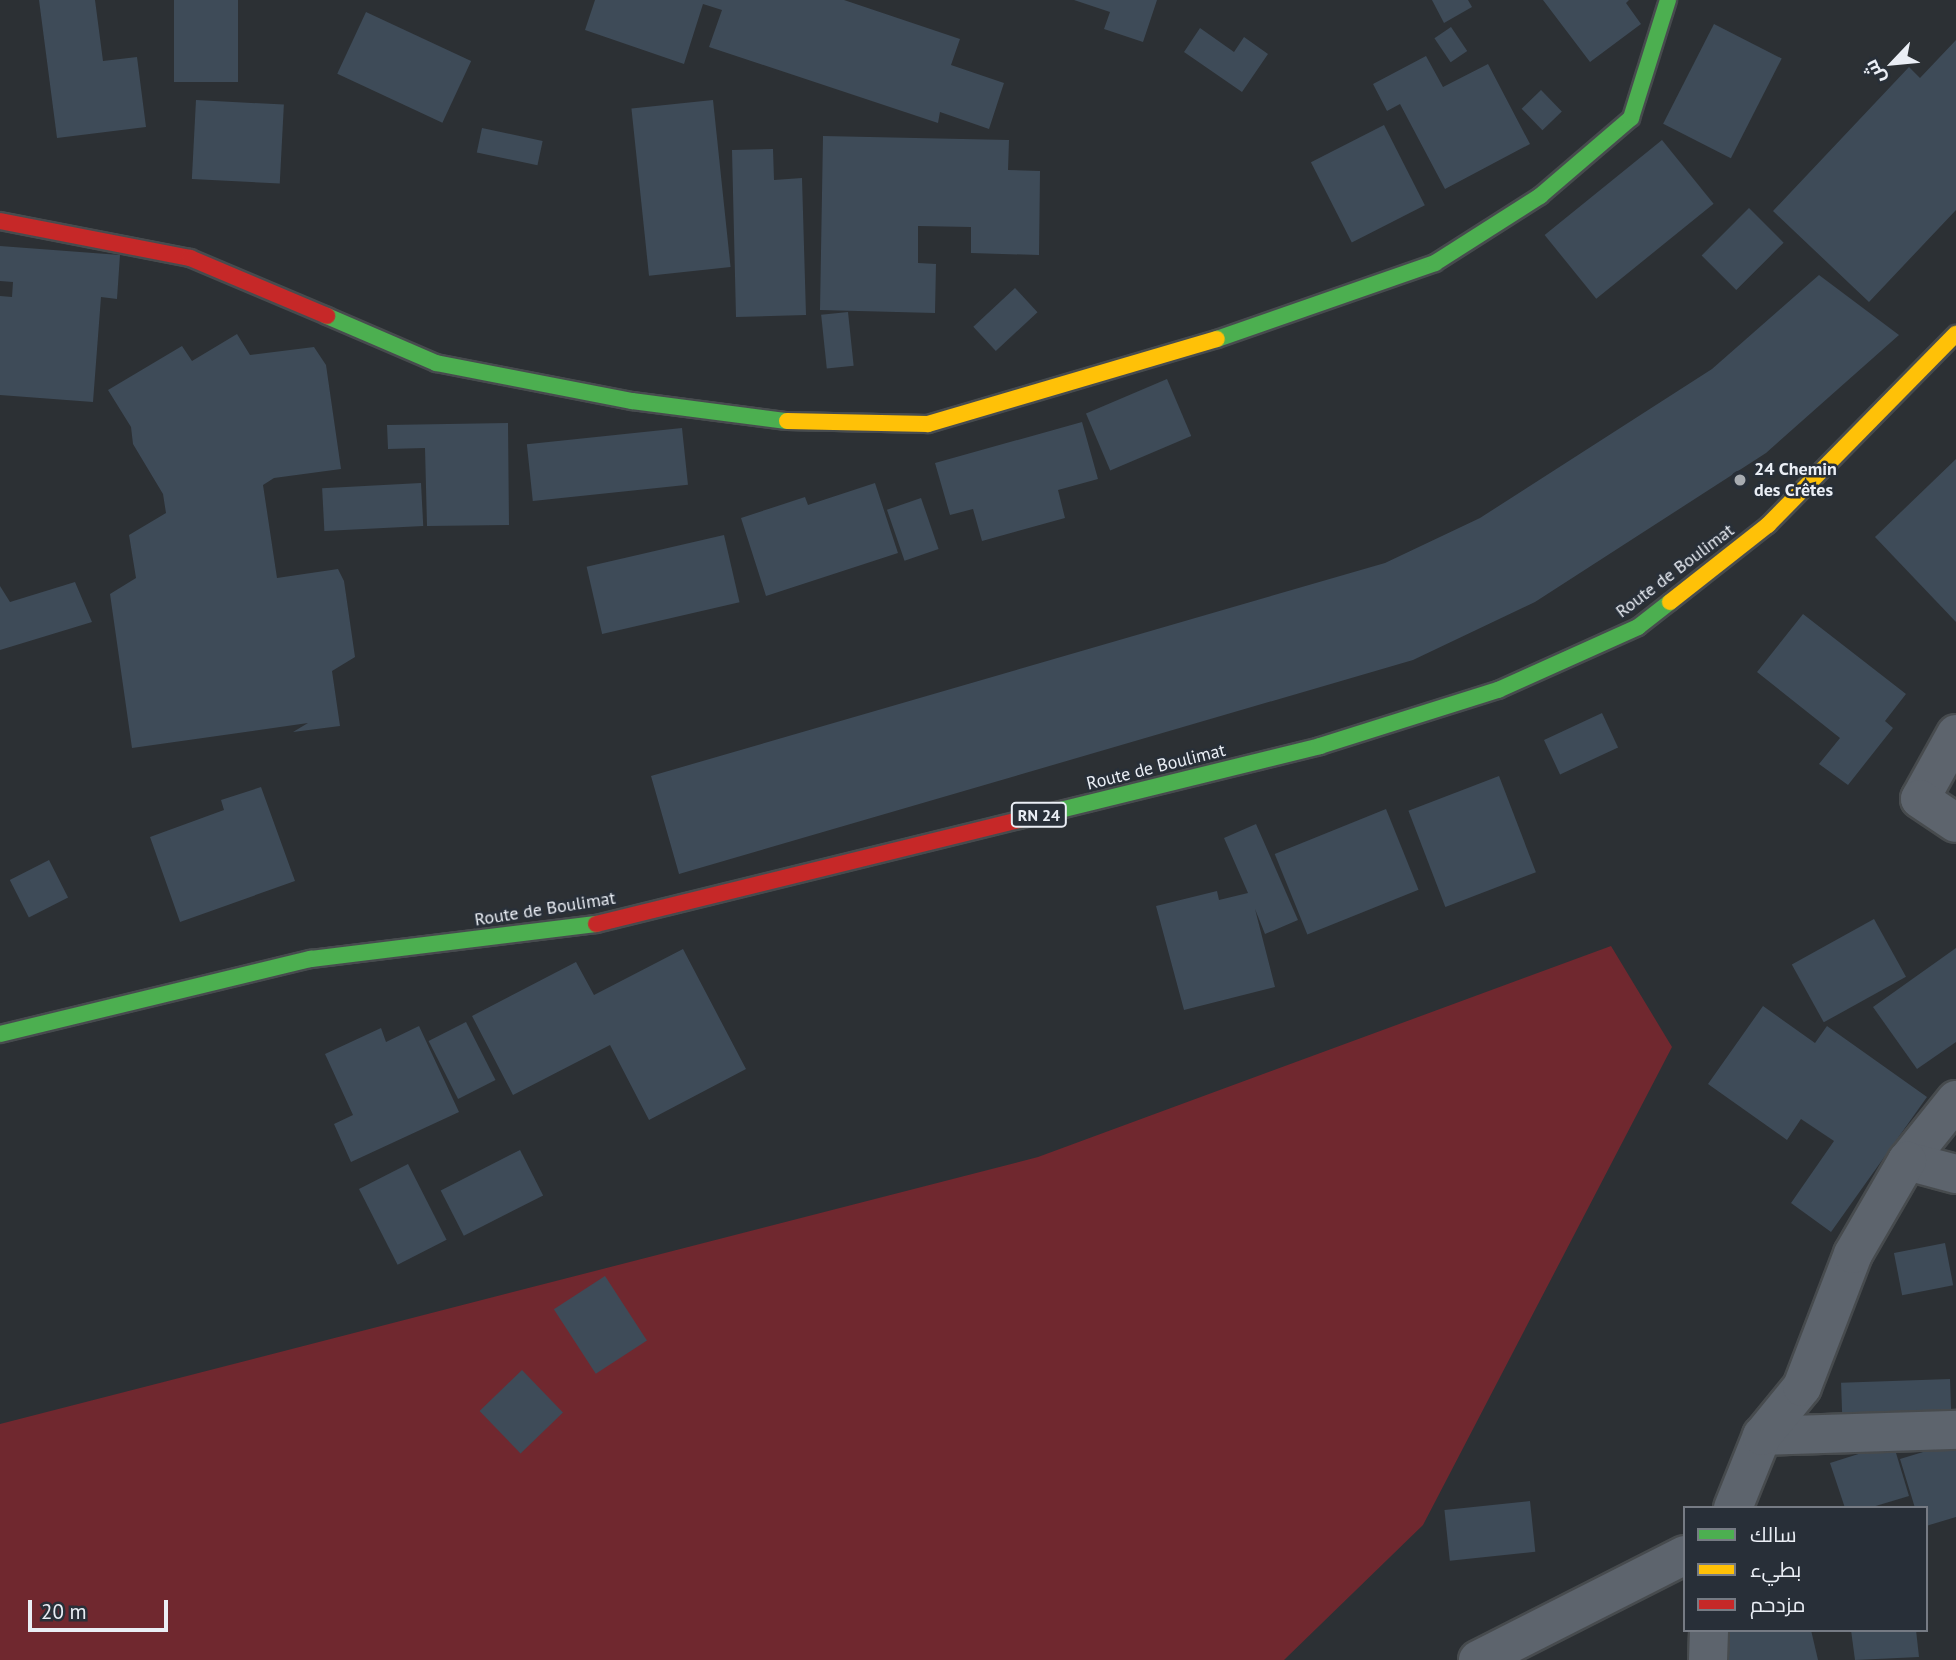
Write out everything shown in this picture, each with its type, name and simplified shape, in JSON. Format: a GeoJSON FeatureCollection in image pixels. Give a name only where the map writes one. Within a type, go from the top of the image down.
{"type":"FeatureCollection","features":[{"type":"Feature","properties":{"kind":"main road"},"geometry":{"type":"LineString","coordinates":[[0,221],[190,258],[436,363],[632,401],[797,422],[928,424],[1270,324],[1435,263],[1540,196],[1631,118],[1668,0]]}},
{"type":"Feature","properties":{"kind":"main road","name":"Route de Boulimat"},"geometry":{"type":"LineString","coordinates":[[0,1034],[311,959],[591,925],[1320,746],[1499,690],[1638,627],[1768,525],[1956,334]]}},
{"type":"Feature","properties":{"kind":"street"},"geometry":{"type":"LineString","coordinates":[[1956,734],[1920,799],[1956,823]]}},
{"type":"Feature","properties":{"kind":"street"},"geometry":{"type":"LineString","coordinates":[[1734,1506],[1762,1436],[1802,1387],[1853,1254],[1907,1161],[1956,1100]]}},
{"type":"Feature","properties":{"kind":"street"},"geometry":{"type":"LineString","coordinates":[[1907,1161],[1956,1174]]}},
{"type":"Feature","properties":{"kind":"street"},"geometry":{"type":"LineString","coordinates":[[1762,1436],[1956,1430]]}},
{"type":"Feature","properties":{"kind":"street"},"geometry":{"type":"LineString","coordinates":[[1478,1660],[1683,1556]]}},
{"type":"Feature","properties":{"kind":"street"},"geometry":{"type":"LineString","coordinates":[[1708,1660],[1709,1632]]}},
{"type":"Feature","properties":{"kind":"shaded area"},"geometry":{"type":"Polygon","coordinates":[[[1611,946],[1672,1047],[1423,1525],[1284,1660],[0,1660],[0,1424],[1038,1157],[1611,946]]]}},
{"type":"Feature","properties":{"kind":"building"},"geometry":{"type":"Polygon","coordinates":[[[39,0],[95,0],[103,61],[137,57],[146,127],[57,138],[39,0]]]}},
{"type":"Feature","properties":{"kind":"building"},"geometry":{"type":"Polygon","coordinates":[[[174,0],[238,0],[238,82],[174,82],[174,0]]]}},
{"type":"Feature","properties":{"kind":"building"},"geometry":{"type":"Polygon","coordinates":[[[595,0],[844,0],[960,39],[951,65],[1004,83],[989,129],[940,112],[938,123],[709,47],[722,10],[703,4],[684,64],[585,30],[595,0]]]}},
{"type":"Feature","properties":{"kind":"building"},"geometry":{"type":"Polygon","coordinates":[[[1074,0],[1157,0],[1143,42],[1104,29],[1110,12],[1074,0]]]}},
{"type":"Feature","properties":{"kind":"building"},"geometry":{"type":"Polygon","coordinates":[[[1432,0],[1468,0],[1472,7],[1444,23],[1432,0]]]}},
{"type":"Feature","properties":{"kind":"building"},"geometry":{"type":"Polygon","coordinates":[[[1543,0],[1629,0],[1626,3],[1641,24],[1590,62],[1543,0]]]}},
{"type":"Feature","properties":{"kind":"building"},"geometry":{"type":"Polygon","coordinates":[[[366,12],[471,61],[442,123],[337,74],[366,12]]]}},
{"type":"Feature","properties":{"kind":"building"},"geometry":{"type":"Polygon","coordinates":[[[1714,24],[1782,59],[1731,158],[1663,124],[1714,24]]]}},
{"type":"Feature","properties":{"kind":"building"},"geometry":{"type":"Polygon","coordinates":[[[1451,27],[1467,51],[1451,62],[1434,38],[1451,27]]]}},
{"type":"Feature","properties":{"kind":"building"},"geometry":{"type":"Polygon","coordinates":[[[1200,28],[1234,52],[1244,37],[1268,54],[1242,92],[1184,52],[1200,28]]]}},
{"type":"Feature","properties":{"kind":"building"},"geometry":{"type":"Polygon","coordinates":[[[1956,40],[1956,210],[1869,302],[1773,211],[1909,67],[1920,78],[1956,40]]]}},
{"type":"Feature","properties":{"kind":"building"},"geometry":{"type":"Polygon","coordinates":[[[1426,56],[1443,87],[1488,64],[1530,144],[1445,189],[1400,104],[1387,111],[1373,84],[1426,56]]]}},
{"type":"Feature","properties":{"kind":"building"},"geometry":{"type":"Polygon","coordinates":[[[1541,90],[1562,112],[1542,130],[1522,109],[1541,90]]]}},
{"type":"Feature","properties":{"kind":"building"},"geometry":{"type":"Polygon","coordinates":[[[196,100],[284,105],[280,183],[192,179],[196,100]]]}},
{"type":"Feature","properties":{"kind":"building"},"geometry":{"type":"Polygon","coordinates":[[[713,100],[731,267],[649,276],[631,109],[713,100]]]}},
{"type":"Feature","properties":{"kind":"building"},"geometry":{"type":"Polygon","coordinates":[[[1384,125],[1425,205],[1352,242],[1311,162],[1384,125]]]}},
{"type":"Feature","properties":{"kind":"building"},"geometry":{"type":"Polygon","coordinates":[[[482,128],[543,141],[537,165],[477,152],[482,128]]]}},
{"type":"Feature","properties":{"kind":"building"},"geometry":{"type":"Polygon","coordinates":[[[823,136],[1009,140],[1008,170],[1040,171],[1039,255],[971,253],[971,227],[918,226],[918,263],[936,264],[935,313],[820,310],[823,136]]]}},
{"type":"Feature","properties":{"kind":"building"},"geometry":{"type":"Polygon","coordinates":[[[1662,140],[1714,204],[1596,299],[1545,235],[1662,140]]]}},
{"type":"Feature","properties":{"kind":"building"},"geometry":{"type":"Polygon","coordinates":[[[773,149],[774,180],[802,178],[806,315],[736,317],[732,150],[773,149]]]}},
{"type":"Feature","properties":{"kind":"building"},"geometry":{"type":"Polygon","coordinates":[[[1749,208],[1784,243],[1736,290],[1702,255],[1749,208]]]}},
{"type":"Feature","properties":{"kind":"building"},"geometry":{"type":"Polygon","coordinates":[[[0,246],[120,255],[117,299],[101,297],[93,402],[0,395],[0,296],[12,297],[13,282],[0,281],[0,246]]]}},
{"type":"Feature","properties":{"kind":"building"},"geometry":{"type":"Polygon","coordinates":[[[1819,275],[1899,335],[1766,453],[1535,602],[1413,660],[679,874],[651,776],[1385,563],[1480,518],[1712,369],[1819,275]]]}},
{"type":"Feature","properties":{"kind":"building"},"geometry":{"type":"Polygon","coordinates":[[[1015,288],[1038,312],[996,351],[973,327],[1015,288]]]}},
{"type":"Feature","properties":{"kind":"building"},"geometry":{"type":"Polygon","coordinates":[[[848,312],[854,366],[827,369],[821,315],[848,312]]]}},
{"type":"Feature","properties":{"kind":"building"},"geometry":{"type":"Polygon","coordinates":[[[237,334],[250,355],[314,347],[326,365],[341,469],[274,478],[263,485],[277,578],[338,569],[344,581],[355,657],[332,671],[340,726],[293,732],[308,723],[132,748],[110,594],[136,578],[129,535],[166,513],[163,494],[133,444],[131,427],[108,390],[182,346],[192,361],[237,334]]]}},
{"type":"Feature","properties":{"kind":"building"},"geometry":{"type":"Polygon","coordinates":[[[1167,379],[1191,436],[1110,470],[1086,413],[1167,379]]]}},
{"type":"Feature","properties":{"kind":"building"},"geometry":{"type":"Polygon","coordinates":[[[1082,422],[1098,479],[1058,490],[1065,518],[982,541],[973,509],[950,515],[935,463],[1082,422]]]}},
{"type":"Feature","properties":{"kind":"building"},"geometry":{"type":"Polygon","coordinates":[[[508,423],[509,525],[427,526],[425,448],[388,449],[387,425],[508,423]]]}},
{"type":"Feature","properties":{"kind":"building"},"geometry":{"type":"Polygon","coordinates":[[[682,428],[688,485],[533,501],[527,444],[682,428]]]}},
{"type":"Feature","properties":{"kind":"building"},"geometry":{"type":"Polygon","coordinates":[[[1956,459],[1956,622],[1875,537],[1956,459]]]}},
{"type":"Feature","properties":{"kind":"building"},"geometry":{"type":"Polygon","coordinates":[[[421,483],[423,526],[324,531],[322,488],[421,483]]]}},
{"type":"Feature","properties":{"kind":"building"},"geometry":{"type":"Polygon","coordinates":[[[875,483],[898,553],[766,596],[741,518],[805,497],[808,505],[875,483]]]}},
{"type":"Feature","properties":{"kind":"building"},"geometry":{"type":"Polygon","coordinates":[[[921,498],[939,549],[905,561],[887,510],[921,498]]]}},
{"type":"Feature","properties":{"kind":"building"},"geometry":{"type":"Polygon","coordinates":[[[724,535],[740,602],[602,634],[587,567],[724,535]]]}},
{"type":"Feature","properties":{"kind":"building"},"geometry":{"type":"Polygon","coordinates":[[[75,582],[92,622],[0,650],[0,586],[10,602],[75,582]]]}},
{"type":"Feature","properties":{"kind":"building"},"geometry":{"type":"Polygon","coordinates":[[[1803,614],[1906,694],[1885,721],[1893,728],[1848,785],[1819,764],[1840,738],[1757,672],[1803,614]]]}},
{"type":"Feature","properties":{"kind":"building"},"geometry":{"type":"Polygon","coordinates":[[[1602,713],[1618,747],[1560,774],[1544,740],[1602,713]]]}},
{"type":"Feature","properties":{"kind":"building"},"geometry":{"type":"Polygon","coordinates":[[[1499,776],[1536,872],[1445,907],[1408,811],[1499,776]]]}},
{"type":"Feature","properties":{"kind":"building"},"geometry":{"type":"Polygon","coordinates":[[[261,787],[295,881],[180,922],[150,837],[224,810],[221,800],[261,787]]]}},
{"type":"Feature","properties":{"kind":"building"},"geometry":{"type":"Polygon","coordinates":[[[1386,809],[1419,890],[1307,935],[1275,854],[1386,809]]]}},
{"type":"Feature","properties":{"kind":"building"},"geometry":{"type":"Polygon","coordinates":[[[1256,824],[1298,920],[1265,934],[1255,909],[1275,987],[1184,1010],[1156,906],[1217,891],[1219,900],[1248,893],[1224,838],[1256,824]]]}},
{"type":"Feature","properties":{"kind":"building"},"geometry":{"type":"Polygon","coordinates":[[[49,860],[68,897],[29,917],[10,880],[49,860]]]}},
{"type":"Feature","properties":{"kind":"building"},"geometry":{"type":"Polygon","coordinates":[[[1874,919],[1906,977],[1824,1022],[1792,965],[1874,919]]]}},
{"type":"Feature","properties":{"kind":"building"},"geometry":{"type":"Polygon","coordinates":[[[1956,948],[1956,1042],[1917,1069],[1873,1007],[1956,948]]]}},
{"type":"Feature","properties":{"kind":"building"},"geometry":{"type":"Polygon","coordinates":[[[683,949],[746,1069],[649,1120],[610,1045],[513,1095],[472,1016],[576,962],[594,995],[683,949]]]}},
{"type":"Feature","properties":{"kind":"building"},"geometry":{"type":"Polygon","coordinates":[[[1763,1006],[1815,1043],[1827,1026],[1927,1097],[1831,1232],[1791,1203],[1834,1141],[1801,1119],[1787,1140],[1708,1084],[1763,1006]]]}},
{"type":"Feature","properties":{"kind":"building"},"geometry":{"type":"Polygon","coordinates":[[[466,1022],[496,1080],[458,1099],[429,1041],[466,1022]]]}},
{"type":"Feature","properties":{"kind":"building"},"geometry":{"type":"Polygon","coordinates":[[[419,1026],[459,1112],[351,1162],[334,1124],[353,1115],[325,1054],[381,1028],[386,1042],[419,1026]]]}},
{"type":"Feature","properties":{"kind":"building"},"geometry":{"type":"Polygon","coordinates":[[[520,1150],[543,1195],[464,1236],[441,1190],[520,1150]]]}},
{"type":"Feature","properties":{"kind":"building"},"geometry":{"type":"Polygon","coordinates":[[[408,1164],[447,1240],[398,1265],[359,1189],[408,1164]]]}},
{"type":"Feature","properties":{"kind":"building"},"geometry":{"type":"Polygon","coordinates":[[[1945,1243],[1953,1285],[1902,1295],[1894,1253],[1945,1243]]]}},
{"type":"Feature","properties":{"kind":"building"},"geometry":{"type":"Polygon","coordinates":[[[605,1276],[647,1341],[596,1374],[554,1309],[605,1276]]]}},
{"type":"Feature","properties":{"kind":"building"},"geometry":{"type":"Polygon","coordinates":[[[522,1370],[563,1412],[521,1453],[480,1411],[522,1370]]]}},
{"type":"Feature","properties":{"kind":"building"},"geometry":{"type":"Polygon","coordinates":[[[1950,1379],[1952,1425],[1843,1429],[1841,1383],[1950,1379]]]}},
{"type":"Feature","properties":{"kind":"building"},"geometry":{"type":"Polygon","coordinates":[[[1956,1442],[1956,1517],[1928,1525],[1928,1506],[1914,1506],[1900,1459],[1956,1442]]]}},
{"type":"Feature","properties":{"kind":"building"},"geometry":{"type":"Polygon","coordinates":[[[1893,1443],[1909,1496],[1876,1506],[1844,1506],[1830,1463],[1893,1443]]]}},
{"type":"Feature","properties":{"kind":"building"},"geometry":{"type":"Polygon","coordinates":[[[1530,1501],[1535,1552],[1450,1561],[1444,1510],[1530,1501]]]}},
{"type":"Feature","properties":{"kind":"building"},"geometry":{"type":"Polygon","coordinates":[[[1719,1632],[1811,1632],[1818,1660],[1726,1660],[1719,1632]]]}},
{"type":"Feature","properties":{"kind":"building"},"geometry":{"type":"Polygon","coordinates":[[[1851,1632],[1916,1632],[1919,1657],[1855,1660],[1851,1632]]]}},
{"type":"Feature","properties":{"kind":"traffic: fast"},"geometry":{"type":"LineString","coordinates":[[1217,339],[1435,263],[1540,196],[1631,118],[1668,0]]}},
{"type":"Feature","properties":{"kind":"traffic: fast"},"geometry":{"type":"LineString","coordinates":[[327,316],[436,363],[632,401],[787,421]]}},
{"type":"Feature","properties":{"kind":"traffic: fast"},"geometry":{"type":"LineString","coordinates":[[1019,820],[1320,746],[1498,690],[1638,627],[1670,602]]}},
{"type":"Feature","properties":{"kind":"traffic: fast"},"geometry":{"type":"LineString","coordinates":[[0,1034],[311,959],[596,924]]}},
{"type":"Feature","properties":{"kind":"traffic: slow"},"geometry":{"type":"LineString","coordinates":[[1670,602],[1768,525],[1956,334]]}},
{"type":"Feature","properties":{"kind":"traffic: slow"},"geometry":{"type":"LineString","coordinates":[[787,421],[928,424],[1217,339]]}},
{"type":"Feature","properties":{"kind":"traffic: jam"},"geometry":{"type":"LineString","coordinates":[[0,221],[190,258],[327,316]]}},
{"type":"Feature","properties":{"kind":"traffic: jam"},"geometry":{"type":"LineString","coordinates":[[596,924],[1019,820]]}},
{"type":"Feature","properties":{"kind":"place","name":"24 Chemin des Crêtes"},"geometry":{"type":"Point","coordinates":[1740,480]}}]}
